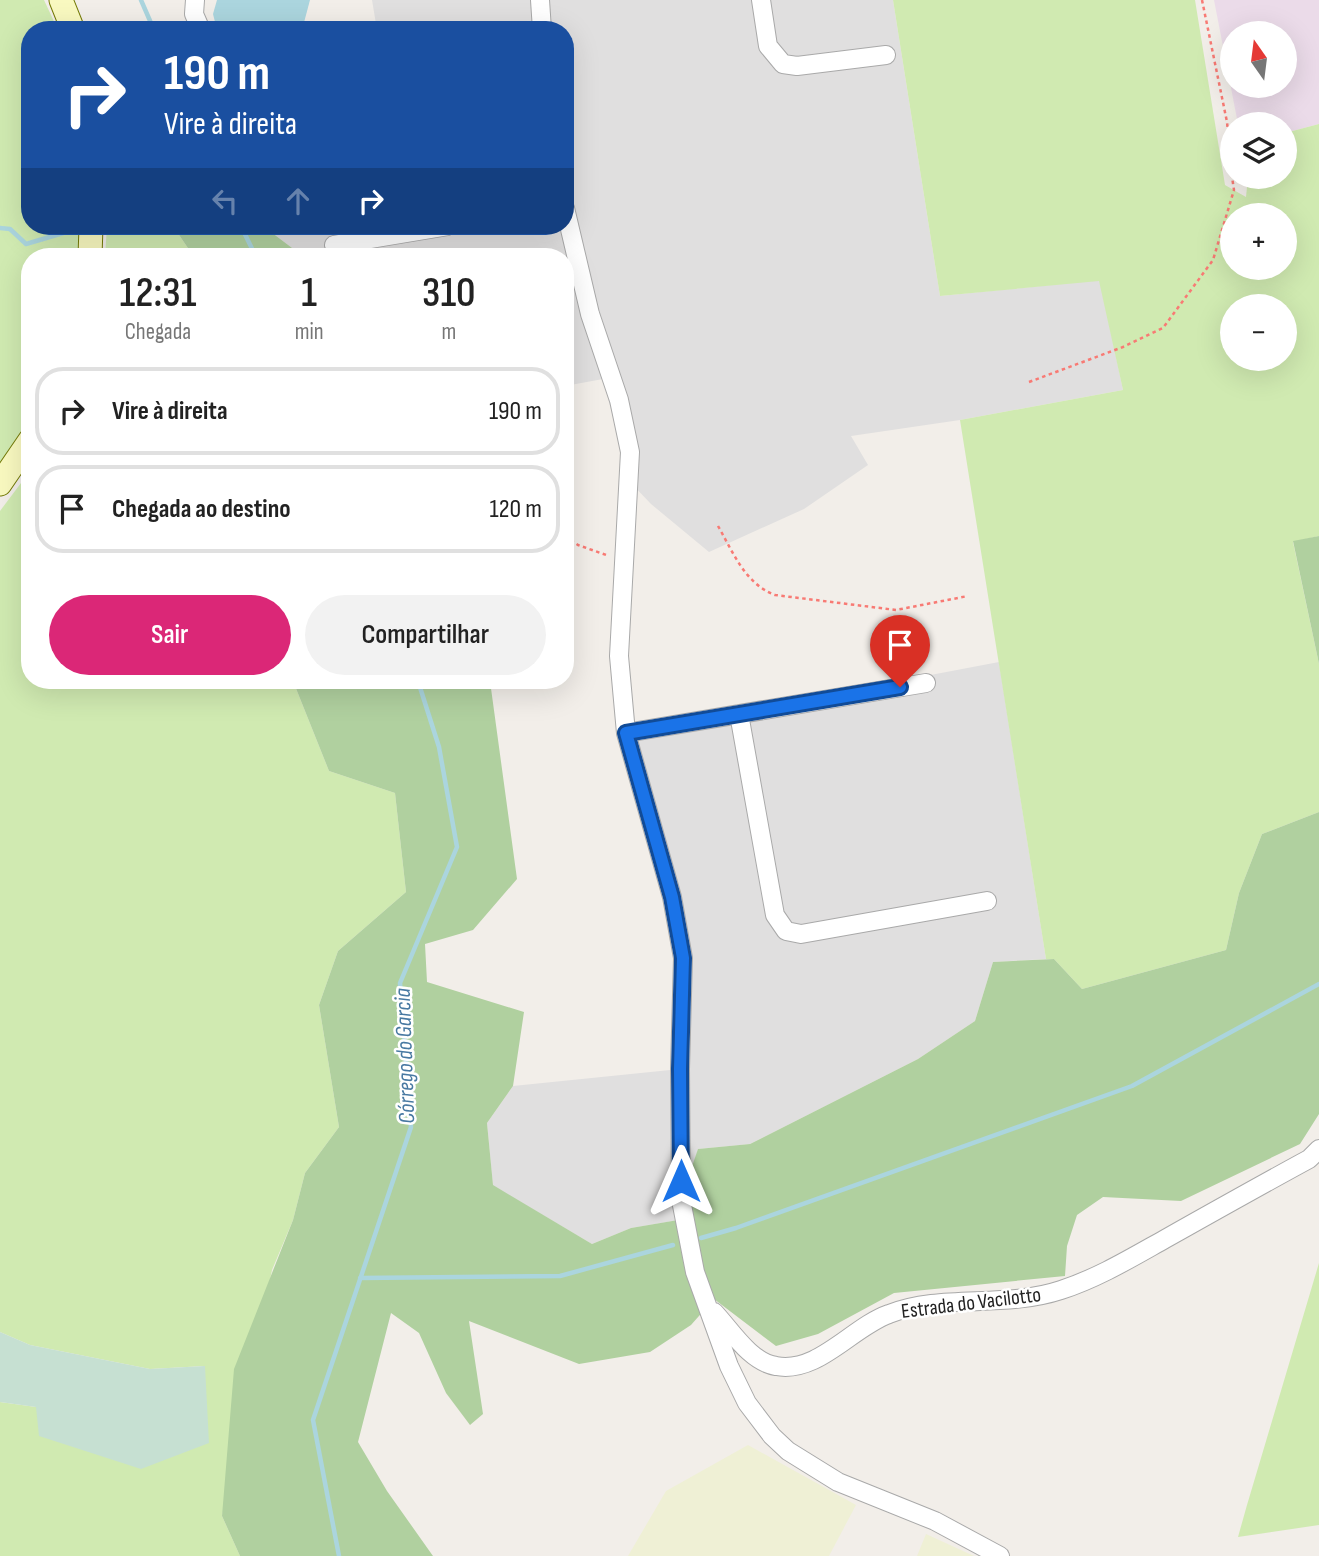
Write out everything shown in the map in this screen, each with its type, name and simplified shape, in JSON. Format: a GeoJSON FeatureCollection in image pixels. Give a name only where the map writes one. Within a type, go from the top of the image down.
{"type":"FeatureCollection","features":[{"type":"Feature","properties":{"kind":"street"},"geometry":{"type":"LineString","coordinates":[[61,0],[69,21]]}},
{"type":"Feature","properties":{"kind":"street"},"geometry":{"type":"LineString","coordinates":[[195,0],[194,14],[197,21]]}},
{"type":"Feature","properties":{"kind":"street"},"geometry":{"type":"LineString","coordinates":[[540,0],[541,21]]}},
{"type":"Feature","properties":{"kind":"street"},"geometry":{"type":"LineString","coordinates":[[761,0],[768,46],[783,64],[797,66],[886,55]]}},
{"type":"Feature","properties":{"kind":"street"},"geometry":{"type":"LineString","coordinates":[[334,245],[394,235]]}},
{"type":"Feature","properties":{"kind":"street"},"geometry":{"type":"LineString","coordinates":[[571,235],[594,333],[627,432],[630,482],[619,656],[626,733],[672,897],[683,958],[681,1200],[685,1237],[695,1272],[729,1366],[747,1402],[772,1436],[788,1451],[838,1482],[935,1521],[1000,1556]]}},
{"type":"Feature","properties":{"kind":"street"},"geometry":{"type":"LineString","coordinates":[[0,484],[21,453]]}},
{"type":"Feature","properties":{"kind":"street"},"geometry":{"type":"LineString","coordinates":[[626,733],[926,683]]}},
{"type":"Feature","properties":{"kind":"street"},"geometry":{"type":"LineString","coordinates":[[739,714],[775,915],[786,931],[801,934],[987,901]]}},
{"type":"Feature","properties":{"kind":"street","name":"Estrada do Vacilotto"},"geometry":{"type":"LineString","coordinates":[[709,1307],[758,1359],[774,1366],[801,1365],[865,1324],[890,1313],[942,1303],[1016,1301],[1060,1290],[1103,1273],[1309,1159],[1319,1149]]}},
{"type":"Feature","properties":{"kind":"path"},"geometry":{"type":"LineString","coordinates":[[1202,0],[1225,112]]}},
{"type":"Feature","properties":{"kind":"path"},"geometry":{"type":"LineString","coordinates":[[1029,382],[1123,347],[1163,328],[1213,260],[1234,189]]}},
{"type":"Feature","properties":{"kind":"path"},"geometry":{"type":"LineString","coordinates":[[718,526],[748,577],[760,588],[775,594],[896,610],[968,596]]}},
{"type":"Feature","properties":{"kind":"path"},"geometry":{"type":"LineString","coordinates":[[574,541],[596,553],[625,560]]}},
{"type":"Feature","properties":{"kind":"shaded area"},"geometry":{"type":"Polygon","coordinates":[[[372,0],[893,0],[940,296],[1100,280],[1123,390],[960,420],[851,436],[868,465],[804,509],[709,552],[651,504],[630,482],[603,379],[574,384],[574,248],[292,248],[275,235],[574,235],[574,21],[376,21],[372,0]]]}},
{"type":"Feature","properties":{"kind":"shaded area"},"geometry":{"type":"Polygon","coordinates":[[[1214,0],[1319,0],[1319,124],[1297,130],[1297,112],[1236,112],[1233,98],[1297,98],[1297,21],[1220,21],[1220,31],[1214,0]]]}},
{"type":"Feature","properties":{"kind":"shaded area"},"geometry":{"type":"Polygon","coordinates":[[[999,662],[1046,959],[993,962],[975,1021],[918,1059],[750,1144],[698,1149],[691,1218],[631,1228],[592,1244],[493,1186],[487,1123],[513,1086],[680,1069],[683,958],[626,733],[999,662]]]}},
{"type":"Feature","properties":{"kind":"green space"},"geometry":{"type":"Polygon","coordinates":[[[0,0],[44,0],[54,21],[21,21],[21,235],[79,235],[78,248],[21,248],[21,432],[0,464],[0,0]]]}},
{"type":"Feature","properties":{"kind":"green space"},"geometry":{"type":"Polygon","coordinates":[[[893,0],[1195,0],[1220,154],[1220,189],[1232,189],[1246,197],[1247,189],[1297,189],[1297,130],[1319,124],[1319,536],[1293,542],[1319,664],[1319,812],[1262,834],[1239,893],[1226,950],[1082,989],[1054,959],[1046,959],[960,420],[1123,390],[1099,281],[940,296],[893,0]]]}},
{"type":"Feature","properties":{"kind":"green space"},"geometry":{"type":"Polygon","coordinates":[[[106,235],[179,235],[188,248],[106,248],[106,235]]]}},
{"type":"Feature","properties":{"kind":"green space"},"geometry":{"type":"Polygon","coordinates":[[[179,235],[275,235],[292,248],[188,248],[179,235]]]}},
{"type":"Feature","properties":{"kind":"green space"},"geometry":{"type":"Polygon","coordinates":[[[21,483],[21,689],[296,689],[329,771],[395,793],[406,892],[338,951],[319,1005],[339,1127],[305,1173],[293,1220],[272,1270],[222,1516],[240,1556],[0,1556],[0,1402],[36,1407],[205,1366],[150,1369],[30,1345],[0,1332],[0,511],[21,483]]]}},
{"type":"Feature","properties":{"kind":"green space"},"geometry":{"type":"Polygon","coordinates":[[[1319,536],[1319,664],[1293,541],[1319,536]]]}},
{"type":"Feature","properties":{"kind":"green space"},"geometry":{"type":"Polygon","coordinates":[[[296,689],[491,689],[517,879],[473,930],[425,944],[427,982],[524,1012],[513,1086],[487,1123],[493,1185],[592,1244],[631,1228],[690,1218],[687,1181],[698,1149],[750,1144],[918,1059],[975,1021],[993,962],[1054,959],[1082,989],[1226,950],[1239,893],[1262,834],[1319,812],[1319,1114],[1300,1144],[1181,1201],[1103,1197],[1077,1215],[1067,1246],[1065,1276],[894,1293],[818,1334],[776,1346],[714,1299],[691,1325],[650,1352],[579,1364],[469,1321],[483,1414],[470,1425],[446,1393],[419,1333],[391,1313],[358,1442],[387,1491],[433,1556],[240,1556],[222,1516],[234,1369],[293,1220],[305,1173],[339,1127],[319,1005],[338,951],[406,892],[395,793],[329,771],[296,689]]]}},
{"type":"Feature","properties":{"kind":"green space"},"geometry":{"type":"Polygon","coordinates":[[[1319,1263],[1319,1525],[1238,1537],[1247,1505],[1319,1263]]]}},
{"type":"Feature","properties":{"kind":"green space"},"geometry":{"type":"Polygon","coordinates":[[[0,1332],[30,1345],[150,1369],[205,1366],[209,1443],[141,1469],[39,1436],[36,1407],[0,1402],[0,1332]]]}},
{"type":"Feature","properties":{"kind":"green space"},"geometry":{"type":"Polygon","coordinates":[[[748,1445],[856,1505],[829,1556],[628,1556],[666,1491],[748,1445]]]}},
{"type":"Feature","properties":{"kind":"green space"},"geometry":{"type":"Polygon","coordinates":[[[926,1534],[974,1556],[917,1556],[926,1534]]]}},
{"type":"Feature","properties":{"kind":"water"},"geometry":{"type":"Polygon","coordinates":[[[217,0],[310,0],[304,21],[215,21],[213,14],[217,0]]]}},
{"type":"Feature","properties":{"kind":"waterway","name":"Córrego do Garcia"},"geometry":{"type":"LineString","coordinates":[[141,0],[150,21]]}},
{"type":"Feature","properties":{"kind":"waterway"},"geometry":{"type":"LineString","coordinates":[[0,228],[10,229],[26,244],[57,235]]}},
{"type":"Feature","properties":{"kind":"waterway","name":"Córrego do Garcia"},"geometry":{"type":"LineString","coordinates":[[245,235],[252,248]]}},
{"type":"Feature","properties":{"kind":"waterway","name":"Córrego do Garcia"},"geometry":{"type":"LineString","coordinates":[[339,1556],[313,1420],[411,1127],[400,983],[457,847],[439,747],[421,689]]}},
{"type":"Feature","properties":{"kind":"waterway"},"geometry":{"type":"LineString","coordinates":[[701,1238],[736,1228],[1132,1086],[1319,984]]}},
{"type":"Feature","properties":{"kind":"waterway"},"geometry":{"type":"LineString","coordinates":[[360,1278],[560,1276],[673,1245]]}},
{"type":"Feature","properties":{"kind":"route"},"geometry":{"type":"LineString","coordinates":[[681,1181],[683,958],[672,897],[626,733],[900,687]]}}]}
